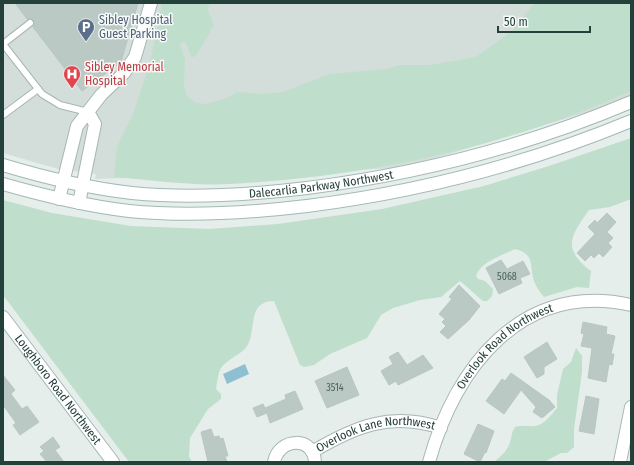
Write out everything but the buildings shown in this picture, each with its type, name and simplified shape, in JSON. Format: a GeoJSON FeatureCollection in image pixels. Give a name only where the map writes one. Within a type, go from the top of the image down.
{"type":"FeatureCollection","features":[{"type":"Feature","properties":{"kind":"main road"},"geometry":{"type":"LineString","coordinates":[[59,199],[77,126],[101,94],[124,73],[135,57],[151,3]]}},
{"type":"Feature","properties":{"kind":"main road","name":"Dalecarlia Parkway Northwest"},"geometry":{"type":"LineString","coordinates":[[3,165],[84,187],[148,194],[199,196],[256,193],[346,182],[423,168],[505,147],[568,127],[631,102]]}},
{"type":"Feature","properties":{"kind":"main road"},"geometry":{"type":"LineString","coordinates":[[79,203],[84,187],[95,124],[88,112]]}},
{"type":"Feature","properties":{"kind":"main road","name":"Dalecarlia Parkway Northwest"},"geometry":{"type":"LineString","coordinates":[[3,184],[59,199],[130,211],[192,214],[271,210],[348,200],[426,186],[503,166],[573,144],[631,121]]}},
{"type":"Feature","properties":{"kind":"main road","name":"Overlook Road Northwest"},"geometry":{"type":"LineString","coordinates":[[429,462],[452,402],[470,372],[494,342],[516,325],[542,310],[570,302],[599,300],[631,305]]}},
{"type":"Feature","properties":{"kind":"main road","name":"Loughboro Road Northwest"},"geometry":{"type":"LineString","coordinates":[[3,317],[113,462]]}},
{"type":"Feature","properties":{"kind":"main road"},"geometry":{"type":"LineString","coordinates":[[620,462],[631,407]]}},
{"type":"Feature","properties":{"kind":"main road","name":"Overlook Lane Northwest"},"geometry":{"type":"LineString","coordinates":[[274,462],[278,450],[289,443],[302,444],[314,457],[346,433],[374,423],[411,421],[441,428]]}},
{"type":"Feature","properties":{"kind":"lane"},"geometry":{"type":"LineString","coordinates":[[30,23],[4,47],[42,94],[60,105],[88,112]]}},
{"type":"Feature","properties":{"kind":"lane"},"geometry":{"type":"LineString","coordinates":[[3,115],[38,89]]}},
{"type":"Feature","properties":{"kind":"shaded area"},"geometry":{"type":"Polygon","coordinates":[[[3,3],[631,3],[631,99],[403,168],[95,179],[96,174],[58,169],[3,153],[3,3]]]}},
{"type":"Feature","properties":{"kind":"green space"},"geometry":{"type":"Polygon","coordinates":[[[162,3],[209,3],[208,11],[214,25],[196,56],[192,57],[185,42],[182,42],[180,45],[185,59],[184,86],[187,96],[196,103],[207,104],[227,98],[237,92],[264,94],[283,92],[330,74],[386,69],[400,65],[430,65],[476,57],[512,31],[534,3],[631,3],[631,91],[583,111],[535,128],[434,156],[383,166],[332,174],[229,184],[186,183],[114,177],[117,147],[133,114],[150,63],[162,3]]]}},
{"type":"Feature","properties":{"kind":"green space"},"geometry":{"type":"Polygon","coordinates":[[[631,138],[631,199],[610,207],[589,210],[578,227],[572,242],[572,248],[576,255],[591,271],[589,288],[577,287],[544,297],[534,281],[529,257],[522,251],[515,249],[492,260],[478,271],[476,276],[478,279],[485,281],[493,289],[492,296],[487,301],[483,301],[460,281],[441,297],[420,300],[393,308],[381,315],[367,338],[330,354],[314,365],[304,367],[300,365],[274,301],[265,302],[259,306],[256,311],[252,333],[247,346],[227,362],[220,370],[216,389],[221,394],[221,399],[208,409],[190,438],[189,456],[192,462],[129,462],[3,295],[3,200],[52,213],[131,226],[209,229],[278,224],[382,209],[484,186],[631,138]]]}},
{"type":"Feature","properties":{"kind":"green space"},"geometry":{"type":"Polygon","coordinates":[[[576,348],[582,356],[582,372],[574,429],[574,447],[567,453],[561,453],[544,462],[494,462],[508,448],[515,427],[541,424],[557,408],[557,395],[563,369],[571,362],[576,348]]]}},
{"type":"Feature","properties":{"kind":"water"},"geometry":{"type":"Polygon","coordinates":[[[245,364],[249,374],[227,384],[223,374],[245,364]]]}},
{"type":"Feature","properties":{"kind":"place","name":"Sibley Hospital Guest Parking"},"geometry":{"type":"Point","coordinates":[86,42]}},
{"type":"Feature","properties":{"kind":"place","name":"Sibley Memorial Hospital"},"geometry":{"type":"Point","coordinates":[72,89]}}]}
